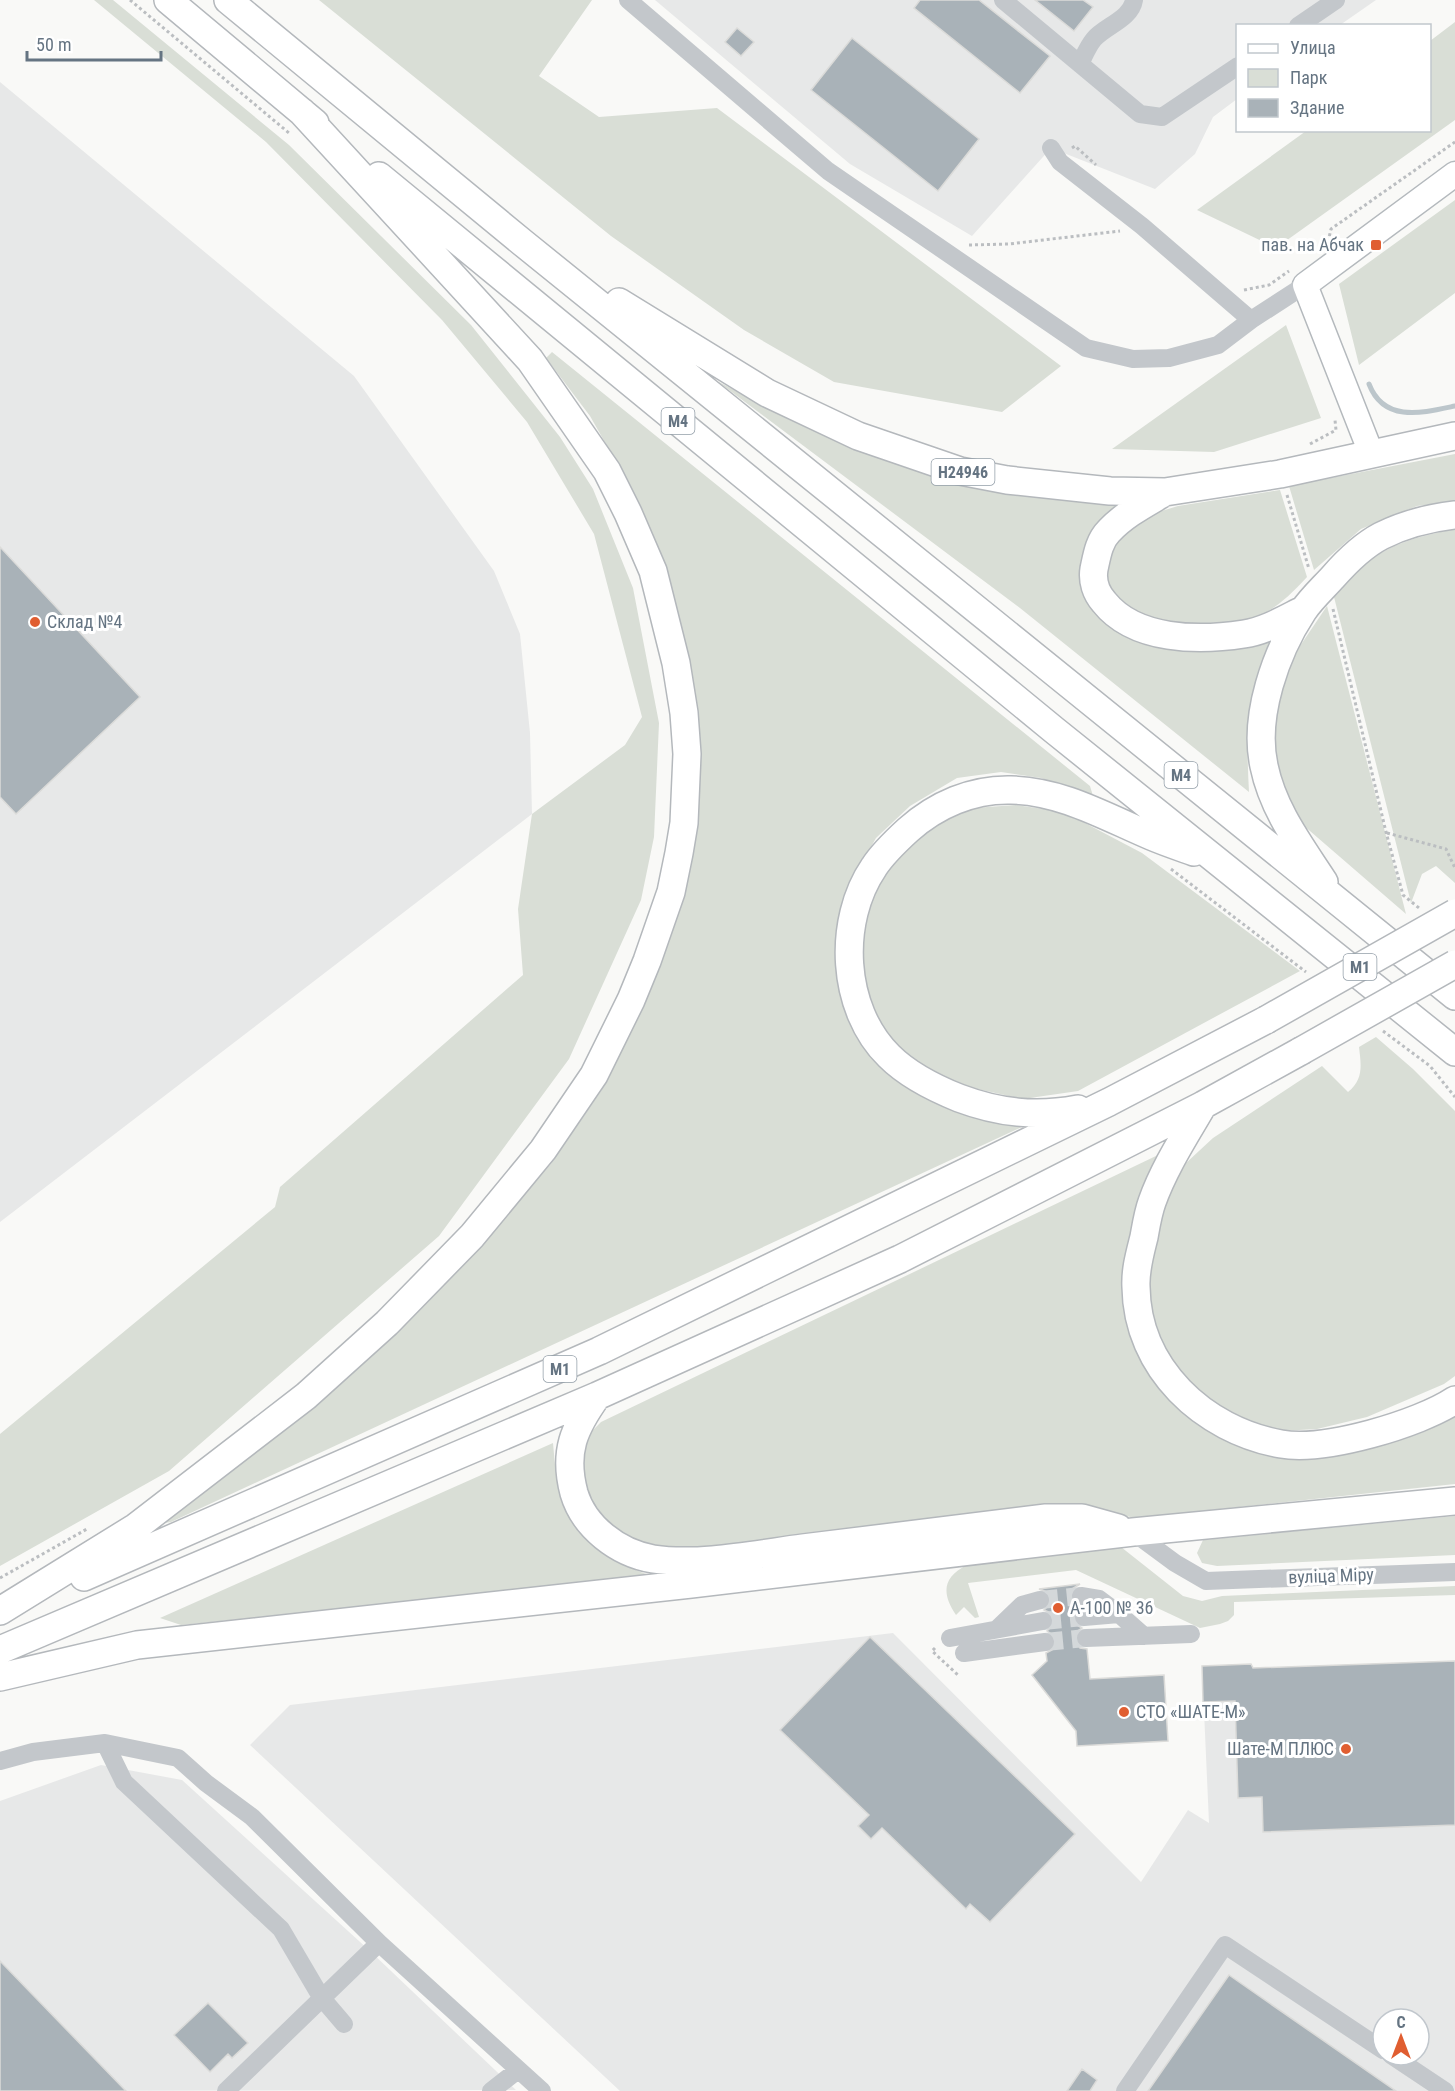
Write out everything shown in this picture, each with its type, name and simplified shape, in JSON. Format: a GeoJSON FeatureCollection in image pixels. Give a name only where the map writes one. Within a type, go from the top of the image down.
{"type":"FeatureCollection","features":[{"type":"Feature","properties":{"kind":"highway","name":"М4"},"geometry":{"type":"LineString","coordinates":[[168,0],[1054,730],[1451,1052]]}},
{"type":"Feature","properties":{"kind":"highway","name":"М4"},"geometry":{"type":"LineString","coordinates":[[228,0],[523,243],[1455,996]]}},
{"type":"Feature","properties":{"kind":"highway"},"geometry":{"type":"LineString","coordinates":[[0,1612],[136,1527],[306,1396],[387,1323],[472,1236],[543,1150],[594,1075],[631,1000],[646,962],[671,892],[679,854],[684,823],[687,754],[684,713],[676,663],[652,571],[628,513],[607,471],[530,360],[302,112]]}},
{"type":"Feature","properties":{"kind":"highway","name":"Н24946"},"geometry":{"type":"LineString","coordinates":[[523,243],[767,393],[858,436],[960,471],[1007,480],[1099,490],[1165,492],[1280,474],[1455,436]]}},
{"type":"Feature","properties":{"kind":"highway"},"geometry":{"type":"LineString","coordinates":[[1165,492],[1129,514],[1107,532],[1098,550],[1093,574],[1097,594],[1112,613],[1133,624],[1161,634],[1217,637],[1247,634],[1304,610]]}},
{"type":"Feature","properties":{"kind":"highway"},"geometry":{"type":"LineString","coordinates":[[1338,903],[1286,825],[1270,792],[1263,763],[1262,733],[1265,703],[1272,676],[1282,651],[1304,610],[1352,556],[1380,537],[1409,524],[1455,515]]}},
{"type":"Feature","properties":{"kind":"highway"},"geometry":{"type":"LineString","coordinates":[[1109,1102],[1064,1112],[1030,1114],[999,1109],[939,1090],[911,1074],[888,1056],[871,1032],[859,1009],[851,980],[849,953],[852,925],[860,897],[873,868],[895,842],[935,809],[965,796],[1010,790],[1059,797],[1220,863]]}},
{"type":"Feature","properties":{"kind":"highway","name":"М1"},"geometry":{"type":"LineString","coordinates":[[0,1612],[599,1352],[1109,1102],[1266,1020],[1455,913]]}},
{"type":"Feature","properties":{"kind":"highway","name":"М1"},"geometry":{"type":"LineString","coordinates":[[0,1650],[597,1396],[900,1260],[1203,1105],[1455,964]]}},
{"type":"Feature","properties":{"kind":"highway"},"geometry":{"type":"LineString","coordinates":[[1203,1105],[1179,1145],[1152,1202],[1138,1259],[1136,1286],[1139,1313],[1147,1343],[1161,1369],[1188,1399],[1214,1420],[1251,1436],[1283,1445],[1320,1444],[1358,1437],[1401,1424],[1455,1400]]}},
{"type":"Feature","properties":{"kind":"highway"},"geometry":{"type":"LineString","coordinates":[[597,1396],[580,1420],[572,1441],[570,1477],[576,1498],[585,1517],[600,1534],[628,1551],[652,1559],[681,1561],[734,1557],[1046,1518],[1082,1518],[1133,1532]]}},
{"type":"Feature","properties":{"kind":"highway"},"geometry":{"type":"LineString","coordinates":[[0,1677],[137,1645],[691,1584],[1133,1532],[1455,1502]]}},
{"type":"Feature","properties":{"kind":"main road"},"geometry":{"type":"LineString","coordinates":[[1371,453],[1300,276],[1329,250],[1455,174]]}},
{"type":"Feature","properties":{"kind":"street"},"geometry":{"type":"LineString","coordinates":[[627,0],[828,171],[1086,348],[1133,359],[1169,358],[1218,345],[1251,320],[1300,276]]}},
{"type":"Feature","properties":{"kind":"street"},"geometry":{"type":"LineString","coordinates":[[1080,64],[1095,38],[1118,22],[1133,5],[1134,0]]}},
{"type":"Feature","properties":{"kind":"street"},"geometry":{"type":"LineString","coordinates":[[1301,24],[1336,0]]}},
{"type":"Feature","properties":{"kind":"street"},"geometry":{"type":"LineString","coordinates":[[1007,1],[1140,114],[1162,117],[1236,67]]}},
{"type":"Feature","properties":{"kind":"street"},"geometry":{"type":"LineString","coordinates":[[1056,155],[1251,320]]}},
{"type":"Feature","properties":{"kind":"street","name":"вуліца Міру"},"geometry":{"type":"LineString","coordinates":[[1133,1532],[1175,1563],[1206,1581],[1455,1572]]}},
{"type":"Feature","properties":{"kind":"street"},"geometry":{"type":"LineString","coordinates":[[1081,1596],[1099,1599],[1144,1636]]}},
{"type":"Feature","properties":{"kind":"street"},"geometry":{"type":"LineString","coordinates":[[997,1629],[1022,1605],[1040,1600]]}},
{"type":"Feature","properties":{"kind":"street"},"geometry":{"type":"LineString","coordinates":[[1084,1617],[1119,1614]]}},
{"type":"Feature","properties":{"kind":"street"},"geometry":{"type":"LineString","coordinates":[[950,1638],[1043,1621]]}},
{"type":"Feature","properties":{"kind":"street"},"geometry":{"type":"LineString","coordinates":[[1086,1638],[1191,1634]]}},
{"type":"Feature","properties":{"kind":"street"},"geometry":{"type":"LineString","coordinates":[[964,1653],[1045,1642]]}},
{"type":"Feature","properties":{"kind":"street"},"geometry":{"type":"LineString","coordinates":[[0,1761],[33,1752],[105,1743],[178,1758],[206,1783],[252,1817],[379,1943],[542,2091]]}},
{"type":"Feature","properties":{"kind":"street"},"geometry":{"type":"LineString","coordinates":[[105,1743],[124,1782],[281,1929],[321,1997],[344,2024]]}},
{"type":"Feature","properties":{"kind":"street"},"geometry":{"type":"LineString","coordinates":[[226,2091],[379,1943]]}},
{"type":"Feature","properties":{"kind":"street"},"geometry":{"type":"LineString","coordinates":[[1125,2091],[1225,1945],[1371,2042]]}},
{"type":"Feature","properties":{"kind":"street"},"geometry":{"type":"LineString","coordinates":[[1408,2067],[1445,2091]]}},
{"type":"Feature","properties":{"kind":"street"},"geometry":{"type":"LineString","coordinates":[[490,2091],[518,2070]]}},
{"type":"Feature","properties":{"kind":"path"},"geometry":{"type":"LineString","coordinates":[[130,0],[295,138]]}},
{"type":"Feature","properties":{"kind":"path"},"geometry":{"type":"LineString","coordinates":[[1329,250],[1331,229],[1455,142]]}},
{"type":"Feature","properties":{"kind":"path"},"geometry":{"type":"LineString","coordinates":[[1056,155],[1075,146],[1101,170]]}},
{"type":"Feature","properties":{"kind":"path"},"geometry":{"type":"LineString","coordinates":[[961,240],[970,246],[1009,244],[1109,234],[1142,226]]}},
{"type":"Feature","properties":{"kind":"path"},"geometry":{"type":"LineString","coordinates":[[1235,287],[1245,291],[1300,276]]}},
{"type":"Feature","properties":{"kind":"path"},"geometry":{"type":"LineString","coordinates":[[1386,832],[1446,849],[1455,868]]}},
{"type":"Feature","properties":{"kind":"path"},"geometry":{"type":"LineString","coordinates":[[1164,863],[1308,973]]}},
{"type":"Feature","properties":{"kind":"path"},"geometry":{"type":"LineString","coordinates":[[1383,1030],[1430,1066],[1455,1097]]}},
{"type":"Feature","properties":{"kind":"path"},"geometry":{"type":"LineString","coordinates":[[0,1578],[93,1526]]}},
{"type":"Feature","properties":{"kind":"shaded area"},"geometry":{"type":"Polygon","coordinates":[[[655,0],[1376,0],[1341,24],[1236,24],[1236,100],[1213,117],[1195,154],[1155,189],[1051,148],[972,236],[850,164],[655,0]]]}},
{"type":"Feature","properties":{"kind":"shaded area"},"geometry":{"type":"Polygon","coordinates":[[[0,82],[354,376],[494,571],[520,634],[530,733],[532,814],[0,1222],[0,82]]]}},
{"type":"Feature","properties":{"kind":"shaded area"},"geometry":{"type":"Polygon","coordinates":[[[893,1633],[1141,1882],[1188,1810],[1209,1823],[1202,1666],[1251,1664],[1253,1668],[1455,1661],[1455,2091],[620,2091],[250,1745],[290,1705],[893,1633]]]}},
{"type":"Feature","properties":{"kind":"shaded area"},"geometry":{"type":"Polygon","coordinates":[[[101,1765],[182,1780],[370,1951],[516,2090],[0,2091],[0,1801],[101,1765]]]}},
{"type":"Feature","properties":{"kind":"green space"},"geometry":{"type":"Polygon","coordinates":[[[94,0],[113,0],[289,145],[471,325],[560,437],[593,489],[633,588],[659,723],[654,837],[641,900],[569,1059],[439,1236],[169,1471],[0,1566],[0,1434],[275,1207],[280,1187],[523,975],[518,909],[532,814],[625,745],[642,717],[594,534],[527,422],[442,320],[266,142],[94,0]]]}},
{"type":"Feature","properties":{"kind":"green space"},"geometry":{"type":"Polygon","coordinates":[[[319,0],[592,0],[539,76],[599,117],[717,108],[1061,366],[1002,412],[834,382],[744,330],[611,236],[319,0]]]}},
{"type":"Feature","properties":{"kind":"green space"},"geometry":{"type":"Polygon","coordinates":[[[1455,22],[1455,120],[1276,248],[1197,210],[1305,132],[1431,132],[1431,40],[1455,22]]]}},
{"type":"Feature","properties":{"kind":"green space"},"geometry":{"type":"Polygon","coordinates":[[[1455,200],[1455,293],[1359,365],[1339,284],[1455,200]]]}},
{"type":"Feature","properties":{"kind":"green space"},"geometry":{"type":"Polygon","coordinates":[[[1286,325],[1321,418],[1214,452],[1112,449],[1286,325]]]}},
{"type":"Feature","properties":{"kind":"green space"},"geometry":{"type":"Polygon","coordinates":[[[552,352],[1090,786],[1093,796],[1041,778],[1001,772],[957,778],[910,806],[876,838],[850,885],[867,1044],[1026,1125],[171,1522],[152,1525],[492,1229],[550,1165],[601,1091],[638,1018],[667,947],[689,875],[697,831],[696,695],[669,580],[636,497],[590,416],[546,358],[552,352]]]}},
{"type":"Feature","properties":{"kind":"green space"},"geometry":{"type":"Polygon","coordinates":[[[717,381],[807,428],[890,461],[1136,500],[1098,528],[1091,605],[1124,636],[1148,644],[1283,630],[1261,666],[1254,685],[1249,715],[1249,792],[1020,608],[717,381]]]}},
{"type":"Feature","properties":{"kind":"green space"},"geometry":{"type":"Polygon","coordinates":[[[1455,454],[1455,501],[1417,506],[1361,529],[1314,570],[1289,486],[1455,454]]]}},
{"type":"Feature","properties":{"kind":"green space"},"geometry":{"type":"Polygon","coordinates":[[[1280,490],[1307,577],[1293,592],[1266,612],[1253,619],[1223,625],[1157,622],[1138,615],[1107,591],[1106,559],[1125,528],[1155,513],[1178,506],[1280,490]]]}},
{"type":"Feature","properties":{"kind":"green space"},"geometry":{"type":"Polygon","coordinates":[[[1455,529],[1455,883],[1436,866],[1422,874],[1411,903],[1334,597],[1360,569],[1387,550],[1417,538],[1455,529]]]}},
{"type":"Feature","properties":{"kind":"green space"},"geometry":{"type":"Polygon","coordinates":[[[1327,606],[1406,914],[1303,825],[1281,791],[1272,754],[1274,717],[1285,676],[1300,646],[1327,606]]]}},
{"type":"Feature","properties":{"kind":"green space"},"geometry":{"type":"Polygon","coordinates":[[[1016,805],[1064,812],[1142,853],[1300,971],[1078,1091],[1023,1099],[973,1088],[922,1068],[887,1036],[865,1001],[857,953],[870,899],[895,858],[928,828],[973,808],[1016,805]]]}},
{"type":"Feature","properties":{"kind":"green space"},"geometry":{"type":"Polygon","coordinates":[[[1376,1037],[1413,1069],[1455,1111],[1455,1376],[1444,1384],[1367,1417],[1317,1429],[1281,1431],[1250,1423],[1217,1406],[1195,1391],[1154,1337],[1144,1288],[1153,1240],[1171,1191],[1186,1163],[1213,1138],[1322,1066],[1348,1092],[1359,1077],[1361,1066],[1359,1047],[1376,1037]]]}},
{"type":"Feature","properties":{"kind":"green space"},"geometry":{"type":"Polygon","coordinates":[[[1158,1155],[1142,1198],[1134,1342],[1284,1458],[1324,1457],[1355,1451],[1455,1414],[1455,1484],[1135,1518],[1084,1507],[691,1550],[664,1549],[645,1544],[622,1533],[595,1505],[587,1491],[580,1470],[588,1435],[601,1422],[1158,1155]]]}},
{"type":"Feature","properties":{"kind":"green space"},"geometry":{"type":"Polygon","coordinates":[[[553,1443],[555,1465],[565,1498],[598,1548],[625,1566],[654,1577],[181,1625],[160,1618],[553,1443]]]}},
{"type":"Feature","properties":{"kind":"green space"},"geometry":{"type":"Polygon","coordinates":[[[1455,1516],[1455,1555],[1217,1566],[1202,1563],[1197,1553],[1203,1540],[1455,1516]]]}},
{"type":"Feature","properties":{"kind":"green space"},"geometry":{"type":"Polygon","coordinates":[[[1109,1545],[1121,1547],[1183,1596],[1202,1601],[1222,1596],[1455,1586],[1455,1595],[1234,1602],[1234,1615],[1228,1621],[1200,1628],[1076,1570],[968,1583],[979,1617],[975,1618],[964,1607],[956,1615],[948,1600],[949,1580],[967,1565],[1109,1545]]]}},
{"type":"Feature","properties":{"kind":"building"},"geometry":{"type":"Polygon","coordinates":[[[920,0],[979,0],[1050,56],[1020,93],[914,8],[920,0]]]}},
{"type":"Feature","properties":{"kind":"building"},"geometry":{"type":"Polygon","coordinates":[[[1035,0],[1083,0],[1093,7],[1074,31],[1035,0]]]}},
{"type":"Feature","properties":{"kind":"building"},"geometry":{"type":"Polygon","coordinates":[[[737,28],[754,42],[741,56],[725,42],[737,28]]]}},
{"type":"Feature","properties":{"kind":"building"},"geometry":{"type":"Polygon","coordinates":[[[852,38],[979,139],[938,191],[811,90],[852,38]]]}},
{"type":"Feature","properties":{"kind":"building","name":"Склад №4"},"geometry":{"type":"Polygon","coordinates":[[[0,547],[140,697],[16,814],[0,797],[0,547]]]}},
{"type":"Feature","properties":{"kind":"building"},"geometry":{"type":"Polygon","coordinates":[[[1080,1584],[1072,1589],[1070,1599],[1079,1607],[1074,1612],[1073,1619],[1075,1624],[1082,1628],[1076,1632],[1075,1639],[1080,1648],[1087,1649],[1090,1679],[1164,1675],[1168,1741],[1077,1746],[1076,1731],[1032,1675],[1047,1661],[1046,1653],[1052,1650],[1056,1641],[1047,1631],[1053,1625],[1054,1618],[1051,1613],[1044,1610],[1051,1603],[1051,1596],[1039,1589],[1080,1584]]]}},
{"type":"Feature","properties":{"kind":"building"},"geometry":{"type":"Polygon","coordinates":[[[870,1637],[1075,1834],[990,1922],[970,1904],[966,1909],[882,1828],[871,1839],[858,1826],[869,1815],[780,1730],[870,1637]]]}},
{"type":"Feature","properties":{"kind":"building","name":"Шате-М ПЛЮС"},"geometry":{"type":"Polygon","coordinates":[[[1455,1661],[1455,1825],[1263,1832],[1262,1797],[1238,1798],[1235,1701],[1203,1702],[1202,1666],[1251,1664],[1253,1668],[1455,1661]]]}},
{"type":"Feature","properties":{"kind":"building"},"geometry":{"type":"Polygon","coordinates":[[[0,1961],[126,2091],[0,2091],[0,1961]]]}},
{"type":"Feature","properties":{"kind":"building"},"geometry":{"type":"Polygon","coordinates":[[[1229,1975],[1396,2091],[1148,2091],[1229,1975]]]}},
{"type":"Feature","properties":{"kind":"building"},"geometry":{"type":"Polygon","coordinates":[[[208,2003],[248,2043],[232,2058],[228,2054],[210,2072],[174,2035],[208,2003]]]}},
{"type":"Feature","properties":{"kind":"building"},"geometry":{"type":"Polygon","coordinates":[[[1082,2069],[1097,2080],[1090,2091],[1067,2091],[1082,2069]]]}},
{"type":"Feature","properties":{"kind":"waterway"},"geometry":{"type":"LineString","coordinates":[[1369,384],[1384,405],[1394,410],[1417,412],[1455,406]]}},
{"type":"Feature","properties":{"kind":"tunnel"},"geometry":{"type":"LineString","coordinates":[[1040,1600],[1081,1596]]}},
{"type":"Feature","properties":{"kind":"tunnel"},"geometry":{"type":"LineString","coordinates":[[1043,1621],[1084,1617]]}},
{"type":"Feature","properties":{"kind":"tunnel"},"geometry":{"type":"LineString","coordinates":[[1045,1642],[1086,1638]]}},
{"type":"Feature","properties":{"kind":"place","name":"пав. на Абчак"},"geometry":{"type":"Point","coordinates":[1376,245]}},
{"type":"Feature","properties":{"kind":"place","name":"Склад №4"},"geometry":{"type":"Point","coordinates":[35,622]}},
{"type":"Feature","properties":{"kind":"place","name":"А-100 № 36"},"geometry":{"type":"Point","coordinates":[1058,1608]}},
{"type":"Feature","properties":{"kind":"place","name":"СТО «ШАТЕ-М»"},"geometry":{"type":"Point","coordinates":[1124,1712]}},
{"type":"Feature","properties":{"kind":"place","name":"Шате-М ПЛЮС"},"geometry":{"type":"Point","coordinates":[1346,1749]}}]}
